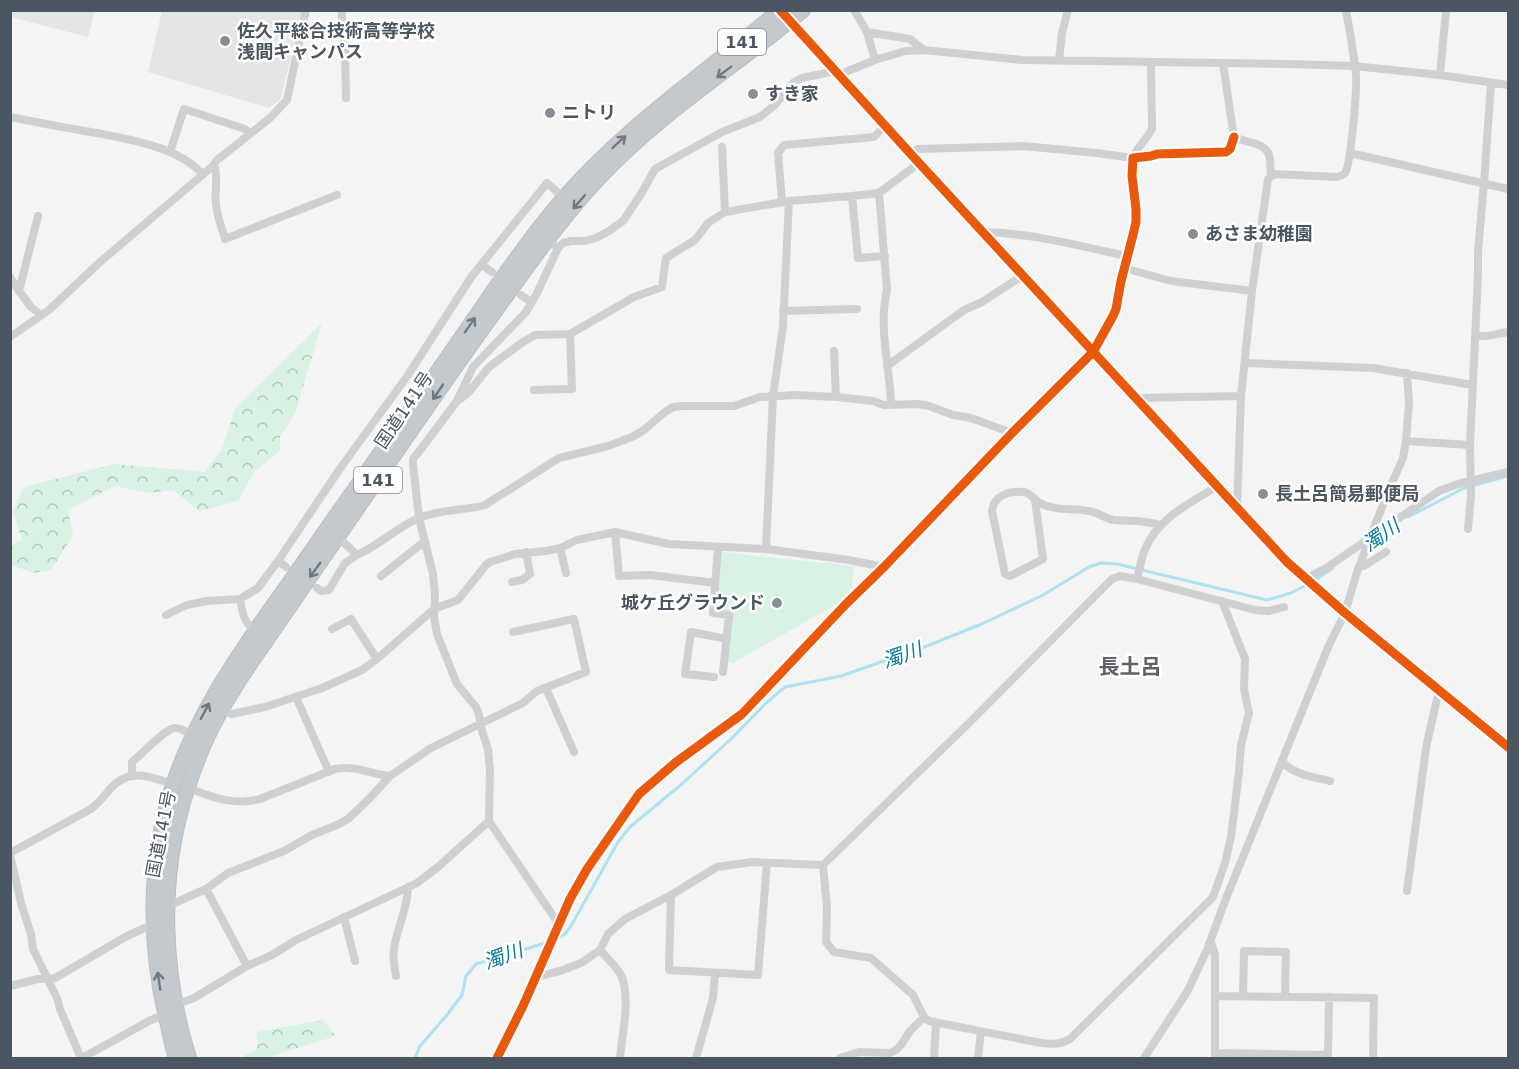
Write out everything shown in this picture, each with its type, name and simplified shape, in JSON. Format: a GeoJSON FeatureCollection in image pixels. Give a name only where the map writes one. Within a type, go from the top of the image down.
{"type":"FeatureCollection","features":[{"type":"Feature","properties":{"kind":"highway","name":"国道141号"},"geometry":{"type":"LineString","coordinates":[[176,1059],[170,1009],[168,906],[172,860],[181,811],[188,788],[221,710],[263,645],[461,358],[552,244],[600,177],[688,99],[803,10]]}},
{"type":"Feature","properties":{"kind":"highway","name":"国道141号"},"geometry":{"type":"LineString","coordinates":[[189,1059],[159,984],[153,926],[155,878],[173,784],[192,735],[217,688],[502,279],[564,198],[605,155],[643,121],[780,11]]}},
{"type":"Feature","properties":{"kind":"street"},"geometry":{"type":"LineString","coordinates":[[10,337],[41,315],[99,262],[203,175],[216,161],[270,118],[287,100],[306,10]]}},
{"type":"Feature","properties":{"kind":"street"},"geometry":{"type":"LineString","coordinates":[[341,10],[346,98]]}},
{"type":"Feature","properties":{"kind":"street"},"geometry":{"type":"LineString","coordinates":[[854,10],[867,32],[875,60]]}},
{"type":"Feature","properties":{"kind":"street"},"geometry":{"type":"LineString","coordinates":[[1059,60],[1062,33],[1068,10]]}},
{"type":"Feature","properties":{"kind":"street"},"geometry":{"type":"LineString","coordinates":[[1271,175],[1332,177],[1341,176],[1346,171],[1350,153],[1356,87],[1346,10]]}},
{"type":"Feature","properties":{"kind":"street"},"geometry":{"type":"LineString","coordinates":[[1440,75],[1446,10]]}},
{"type":"Feature","properties":{"kind":"street"},"geometry":{"type":"LineString","coordinates":[[780,11],[1287,562],[1345,613],[1509,747]]}},
{"type":"Feature","properties":{"kind":"street"},"geometry":{"type":"LineString","coordinates":[[867,32],[910,39],[924,50]]}},
{"type":"Feature","properties":{"kind":"street"},"geometry":{"type":"LineString","coordinates":[[558,923],[489,821],[488,748],[476,706],[457,684],[436,634],[433,574],[419,518],[413,459],[457,400],[473,367],[526,312],[552,244],[585,241],[609,231],[623,221],[655,169],[723,132],[760,117],[775,105],[794,82],[802,78],[837,73],[905,51],[924,50],[1010,59],[1354,66],[1509,85]]}},
{"type":"Feature","properties":{"kind":"street"},"geometry":{"type":"LineString","coordinates":[[498,1059],[570,899],[587,869],[639,794],[675,763],[742,714],[846,604],[1093,352],[1113,316],[1136,222],[1132,176],[1133,158],[1152,129],[1151,63]]}},
{"type":"Feature","properties":{"kind":"street"},"geometry":{"type":"LineString","coordinates":[[910,154],[917,149],[1023,146],[1086,151],[1133,158],[1156,154],[1226,152],[1230,149],[1234,137],[1223,63]]}},
{"type":"Feature","properties":{"kind":"street"},"geometry":{"type":"LineString","coordinates":[[1468,529],[1471,496],[1470,445],[1478,252],[1491,83]]}},
{"type":"Feature","properties":{"kind":"street"},"geometry":{"type":"LineString","coordinates":[[170,152],[184,109],[245,129],[249,133]]}},
{"type":"Feature","properties":{"kind":"street"},"geometry":{"type":"LineString","coordinates":[[10,117],[151,145],[170,152],[196,167],[203,175]]}},
{"type":"Feature","properties":{"kind":"street"},"geometry":{"type":"LineString","coordinates":[[766,549],[773,396],[783,326],[786,201],[778,153],[784,145],[874,137],[885,126]]}},
{"type":"Feature","properties":{"kind":"street"},"geometry":{"type":"LineString","coordinates":[[1234,137],[1259,145],[1265,150],[1269,155],[1271,175],[1268,179],[1252,291],[1241,396],[1238,510]]}},
{"type":"Feature","properties":{"kind":"street"},"geometry":{"type":"LineString","coordinates":[[722,147],[725,212]]}},
{"type":"Feature","properties":{"kind":"street"},"geometry":{"type":"LineString","coordinates":[[1350,153],[1509,189]]}},
{"type":"Feature","properties":{"kind":"street"},"geometry":{"type":"LineString","coordinates":[[457,400],[469,392],[489,367],[527,339],[542,334],[570,334],[634,297],[662,287],[666,258],[695,240],[708,223],[725,212],[786,201],[879,193],[919,163]]}},
{"type":"Feature","properties":{"kind":"street"},"geometry":{"type":"LineString","coordinates":[[214,165],[217,179],[216,207],[225,239],[337,195]]}},
{"type":"Feature","properties":{"kind":"street"},"geometry":{"type":"LineString","coordinates":[[166,615],[187,605],[240,599],[258,588],[408,375],[472,276],[548,183],[564,198]]}},
{"type":"Feature","properties":{"kind":"street"},"geometry":{"type":"LineString","coordinates":[[879,193],[887,290],[883,321],[884,351],[890,383],[891,405]]}},
{"type":"Feature","properties":{"kind":"street"},"geometry":{"type":"LineString","coordinates":[[852,196],[858,258],[885,256]]}},
{"type":"Feature","properties":{"kind":"street"},"geometry":{"type":"LineString","coordinates":[[19,291],[38,216]]}},
{"type":"Feature","properties":{"kind":"street"},"geometry":{"type":"LineString","coordinates":[[983,232],[1040,237],[1127,256]]}},
{"type":"Feature","properties":{"kind":"street"},"geometry":{"type":"LineString","coordinates":[[482,265],[492,272]]}},
{"type":"Feature","properties":{"kind":"street"},"geometry":{"type":"LineString","coordinates":[[1124,268],[1171,281],[1252,291]]}},
{"type":"Feature","properties":{"kind":"street"},"geometry":{"type":"LineString","coordinates":[[887,366],[964,310],[982,302],[1022,276]]}},
{"type":"Feature","properties":{"kind":"street"},"geometry":{"type":"LineString","coordinates":[[10,278],[31,307],[41,315]]}},
{"type":"Feature","properties":{"kind":"street"},"geometry":{"type":"LineString","coordinates":[[521,295],[531,302]]}},
{"type":"Feature","properties":{"kind":"street"},"geometry":{"type":"LineString","coordinates":[[783,311],[857,309]]}},
{"type":"Feature","properties":{"kind":"street"},"geometry":{"type":"LineString","coordinates":[[832,310],[832,320]]}},
{"type":"Feature","properties":{"kind":"street"},"geometry":{"type":"LineString","coordinates":[[1476,336],[1509,332]]}},
{"type":"Feature","properties":{"kind":"street"},"geometry":{"type":"LineString","coordinates":[[534,390],[572,389],[570,334]]}},
{"type":"Feature","properties":{"kind":"street"},"geometry":{"type":"LineString","coordinates":[[834,351],[836,397]]}},
{"type":"Feature","properties":{"kind":"street"},"geometry":{"type":"LineString","coordinates":[[461,358],[473,367]]}},
{"type":"Feature","properties":{"kind":"street"},"geometry":{"type":"LineString","coordinates":[[1245,363],[1373,368],[1473,385]]}},
{"type":"Feature","properties":{"kind":"street"},"geometry":{"type":"LineString","coordinates":[[1144,1059],[1187,992],[1211,942],[1225,901],[1329,645],[1345,613],[1361,562],[1403,458],[1409,403],[1407,373]]}},
{"type":"Feature","properties":{"kind":"street"},"geometry":{"type":"LineString","coordinates":[[316,588],[321,591],[329,590],[345,563],[419,518],[437,512],[485,505],[559,458],[608,446],[632,437],[673,407],[734,406],[760,397],[773,396],[836,397],[891,405],[929,406],[953,415],[971,418],[1012,434]]}},
{"type":"Feature","properties":{"kind":"street"},"geometry":{"type":"LineString","coordinates":[[1136,400],[1141,398],[1241,396]]}},
{"type":"Feature","properties":{"kind":"street"},"geometry":{"type":"LineString","coordinates":[[1406,441],[1470,445]]}},
{"type":"Feature","properties":{"kind":"street"},"geometry":{"type":"LineString","coordinates":[[1306,580],[1439,491],[1509,472]]}},
{"type":"Feature","properties":{"kind":"street"},"geometry":{"type":"LineString","coordinates":[[1138,578],[1146,547],[1160,525],[1216,487]]}},
{"type":"Feature","properties":{"kind":"street"},"geometry":{"type":"LineString","coordinates":[[1035,500],[1043,559],[1010,576],[1005,574],[992,511],[993,504],[1002,494],[1022,492],[1030,494],[1035,500],[1053,508],[1094,512],[1112,520],[1160,525]]}},
{"type":"Feature","properties":{"kind":"street"},"geometry":{"type":"LineString","coordinates":[[221,710],[232,714],[265,707],[362,670],[434,609],[458,600],[490,562],[515,554],[560,548],[577,540],[615,532],[669,544],[766,549],[884,567]]}},
{"type":"Feature","properties":{"kind":"street"},"geometry":{"type":"LineString","coordinates":[[615,532],[619,576],[650,575],[715,583]]}},
{"type":"Feature","properties":{"kind":"street"},"geometry":{"type":"LineString","coordinates":[[338,537],[357,555]]}},
{"type":"Feature","properties":{"kind":"street"},"geometry":{"type":"LineString","coordinates":[[381,576],[425,541]]}},
{"type":"Feature","properties":{"kind":"street"},"geometry":{"type":"LineString","coordinates":[[718,547],[713,613],[729,615],[723,672]]}},
{"type":"Feature","properties":{"kind":"street"},"geometry":{"type":"LineString","coordinates":[[560,548],[566,573]]}},
{"type":"Feature","properties":{"kind":"street"},"geometry":{"type":"LineString","coordinates":[[512,582],[522,580],[530,574],[526,552]]}},
{"type":"Feature","properties":{"kind":"street"},"geometry":{"type":"LineString","coordinates":[[1361,562],[1364,566],[1386,552]]}},
{"type":"Feature","properties":{"kind":"street"},"geometry":{"type":"LineString","coordinates":[[278,561],[286,567]]}},
{"type":"Feature","properties":{"kind":"street"},"geometry":{"type":"LineString","coordinates":[[535,977],[581,963],[600,950],[608,934],[625,919],[672,895],[717,867],[752,862],[823,865],[1112,579],[1120,576],[1138,578],[1255,610],[1269,611],[1284,607]]}},
{"type":"Feature","properties":{"kind":"street"},"geometry":{"type":"LineString","coordinates":[[240,599],[242,615],[248,626],[255,631]]}},
{"type":"Feature","properties":{"kind":"street"},"geometry":{"type":"LineString","coordinates":[[823,865],[827,908],[826,942],[834,952],[871,957],[913,995],[924,1017],[929,1021],[1041,1043],[1055,1044],[1070,1040],[1213,897],[1225,863],[1231,837],[1241,745],[1249,713],[1243,683],[1245,659],[1222,601]]}},
{"type":"Feature","properties":{"kind":"street"},"geometry":{"type":"LineString","coordinates":[[332,629],[351,619],[377,659]]}},
{"type":"Feature","properties":{"kind":"street"},"geometry":{"type":"LineString","coordinates":[[168,906],[206,889],[228,873],[284,851],[312,835],[343,822],[369,800],[390,776],[431,747],[523,703],[537,691],[586,672],[574,619],[513,632]]}},
{"type":"Feature","properties":{"kind":"street"},"geometry":{"type":"LineString","coordinates":[[714,677],[685,674],[691,632],[727,639]]}},
{"type":"Feature","properties":{"kind":"street"},"geometry":{"type":"LineString","coordinates":[[546,688],[574,752]]}},
{"type":"Feature","properties":{"kind":"street"},"geometry":{"type":"LineString","coordinates":[[1407,891],[1426,748],[1439,690]]}},
{"type":"Feature","properties":{"kind":"street"},"geometry":{"type":"LineString","coordinates":[[296,697],[329,772]]}},
{"type":"Feature","properties":{"kind":"street"},"geometry":{"type":"LineString","coordinates":[[132,776],[132,762],[166,732],[175,728],[192,735]]}},
{"type":"Feature","properties":{"kind":"street"},"geometry":{"type":"LineString","coordinates":[[1282,761],[1299,774],[1329,781]]}},
{"type":"Feature","properties":{"kind":"street"},"geometry":{"type":"LineString","coordinates":[[188,788],[228,801],[248,802],[335,769],[358,768],[377,775],[390,776]]}},
{"type":"Feature","properties":{"kind":"street"},"geometry":{"type":"LineString","coordinates":[[173,784],[145,775],[120,780],[91,809],[80,813],[10,854],[33,949],[57,998],[82,1059],[296,940],[417,883],[489,821]]}},
{"type":"Feature","properties":{"kind":"street"},"geometry":{"type":"LineString","coordinates":[[672,895],[669,970],[758,975],[767,863]]}},
{"type":"Feature","properties":{"kind":"street"},"geometry":{"type":"LineString","coordinates":[[396,976],[394,945],[408,899],[408,887]]}},
{"type":"Feature","properties":{"kind":"street"},"geometry":{"type":"LineString","coordinates":[[206,889],[247,966]]}},
{"type":"Feature","properties":{"kind":"street"},"geometry":{"type":"LineString","coordinates":[[1213,897],[1225,901]]}},
{"type":"Feature","properties":{"kind":"street"},"geometry":{"type":"LineString","coordinates":[[344,917],[355,961]]}},
{"type":"Feature","properties":{"kind":"street"},"geometry":{"type":"LineString","coordinates":[[10,986],[61,975],[127,936],[153,926]]}},
{"type":"Feature","properties":{"kind":"street"},"geometry":{"type":"LineString","coordinates":[[1211,942],[1215,955],[1215,1056],[1328,1057],[1329,997]]}},
{"type":"Feature","properties":{"kind":"street"},"geometry":{"type":"LineString","coordinates":[[600,950],[620,973],[625,992],[620,1059]]}},
{"type":"Feature","properties":{"kind":"street"},"geometry":{"type":"LineString","coordinates":[[1243,996],[1244,951],[1286,952],[1285,996]]}},
{"type":"Feature","properties":{"kind":"street"},"geometry":{"type":"LineString","coordinates":[[696,1059],[713,998],[715,973]]}},
{"type":"Feature","properties":{"kind":"street"},"geometry":{"type":"LineString","coordinates":[[1215,996],[1374,998],[1373,1059]]}},
{"type":"Feature","properties":{"kind":"street"},"geometry":{"type":"LineString","coordinates":[[840,1059],[859,1052],[883,1054],[896,1050],[924,1017]]}},
{"type":"Feature","properties":{"kind":"street"},"geometry":{"type":"LineString","coordinates":[[934,1059],[936,1023]]}},
{"type":"Feature","properties":{"kind":"street"},"geometry":{"type":"LineString","coordinates":[[978,1059],[981,1031]]}},
{"type":"Feature","properties":{"kind":"shaded area"},"geometry":{"type":"Polygon","coordinates":[[[13,10],[95,11],[88,37],[11,17],[13,10]]]}},
{"type":"Feature","properties":{"kind":"shaded area","name":"佐久平総合技術高等学校 浅間キャンパス"},"geometry":{"type":"Polygon","coordinates":[[[162,11],[303,11],[280,100],[269,108],[148,72],[162,11]]]}},
{"type":"Feature","properties":{"kind":"green space"},"geometry":{"type":"Polygon","coordinates":[[[322,323],[295,414],[280,436],[280,451],[254,472],[238,501],[199,511],[173,490],[148,493],[115,486],[68,510],[73,535],[51,570],[34,573],[11,565],[11,545],[22,540],[13,511],[24,487],[114,464],[205,472],[222,449],[235,409],[322,323]]]}},
{"type":"Feature","properties":{"kind":"green space","name":"城ケ丘グラウンド"},"geometry":{"type":"Polygon","coordinates":[[[721,552],[854,566],[851,596],[733,663],[726,662],[731,614],[715,610],[721,552]]]}},
{"type":"Feature","properties":{"kind":"green space"},"geometry":{"type":"Polygon","coordinates":[[[323,1020],[336,1036],[266,1058],[243,1057],[257,1048],[257,1032],[323,1020]]]}},
{"type":"Feature","properties":{"kind":"waterway","name":"濁川"},"geometry":{"type":"LineString","coordinates":[[1408,517],[1464,488],[1508,476]]}},
{"type":"Feature","properties":{"kind":"waterway","name":"濁川"},"geometry":{"type":"LineString","coordinates":[[555,939],[564,935],[571,926],[618,842],[630,827],[683,783],[785,687],[841,676],[927,646],[984,623],[1043,595],[1089,567],[1101,563],[1117,564],[1267,600],[1291,593],[1308,584]]}},
{"type":"Feature","properties":{"kind":"waterway","name":"濁川"},"geometry":{"type":"LineString","coordinates":[[1314,581],[1333,568]]}},
{"type":"Feature","properties":{"kind":"waterway","name":"濁川"},"geometry":{"type":"LineString","coordinates":[[415,1058],[420,1046],[462,995],[466,976],[476,964],[549,942]]}},
{"type":"Feature","properties":{"kind":"cycle path"},"geometry":{"type":"LineString","coordinates":[[780,10],[1287,562],[1345,613],[1508,747]]}},
{"type":"Feature","properties":{"kind":"cycle path"},"geometry":{"type":"LineString","coordinates":[[497,1058],[523,1006],[570,899],[587,869],[639,794],[675,763],[742,714],[846,604],[1093,352],[1116,309],[1136,222],[1132,176],[1133,158],[1157,154],[1226,152],[1230,149],[1234,137]]}},
{"type":"Feature","properties":{"kind":"place","name":"佐久平総合技術高等学校 浅間キャンパス"},"geometry":{"type":"Point","coordinates":[225,41]}},
{"type":"Feature","properties":{"kind":"place","name":"すき家"},"geometry":{"type":"Point","coordinates":[753,94]}},
{"type":"Feature","properties":{"kind":"place","name":"ニトリ"},"geometry":{"type":"Point","coordinates":[550,113]}},
{"type":"Feature","properties":{"kind":"place","name":"あさま幼稚園"},"geometry":{"type":"Point","coordinates":[1193,234]}},
{"type":"Feature","properties":{"kind":"place","name":"長土呂簡易郵便局"},"geometry":{"type":"Point","coordinates":[1263,494]}},
{"type":"Feature","properties":{"kind":"place","name":"城ケ丘グラウンド"},"geometry":{"type":"Point","coordinates":[777,603]}},
{"type":"Feature","properties":{"kind":"district","name":"長土呂"},"geometry":{"type":"Point","coordinates":[1130,667]}}]}
